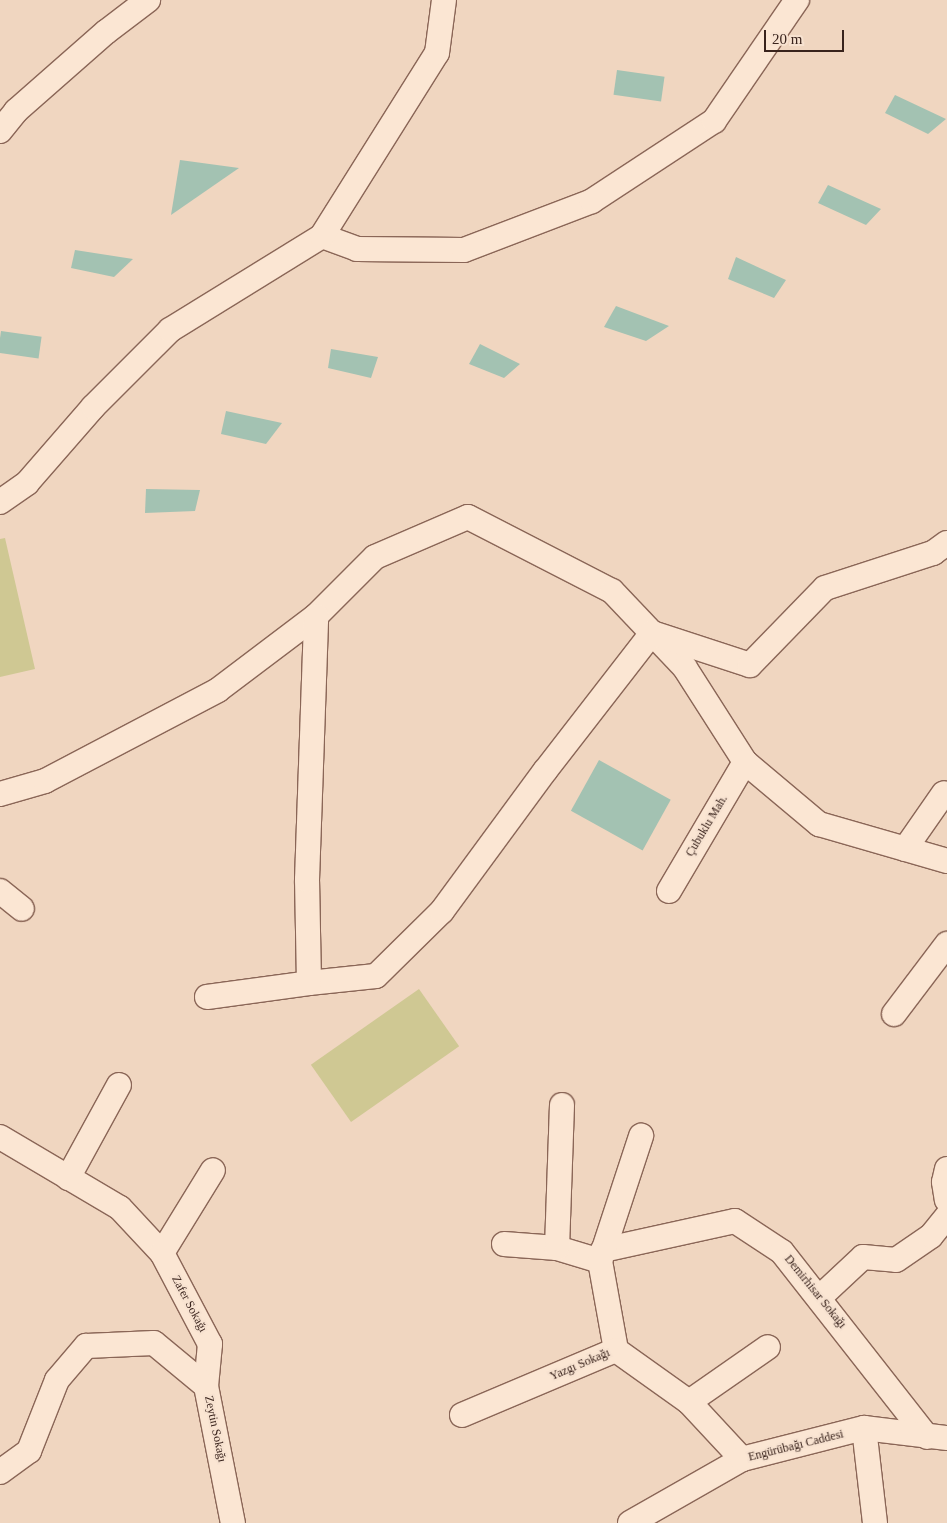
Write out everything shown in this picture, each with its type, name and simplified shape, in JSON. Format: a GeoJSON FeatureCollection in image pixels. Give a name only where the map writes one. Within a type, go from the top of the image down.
{"type":"FeatureCollection","features":[{"type":"Feature","properties":{"kind":"street"},"geometry":{"type":"LineString","coordinates":[[0,131],[16,111],[106,32],[148,0]]}},
{"type":"Feature","properties":{"kind":"street"},"geometry":{"type":"LineString","coordinates":[[0,502],[27,483],[93,407],[170,330],[322,236],[437,53],[444,0]]}},
{"type":"Feature","properties":{"kind":"street"},"geometry":{"type":"LineString","coordinates":[[322,236],[357,249],[464,250],[592,201],[714,121],[797,0]]}},
{"type":"Feature","properties":{"kind":"street"},"geometry":{"type":"LineString","coordinates":[[0,794],[45,781],[218,690],[316,616],[375,557],[468,517],[612,590],[685,668],[745,762],[819,824],[947,861]]}},
{"type":"Feature","properties":{"kind":"street"},"geometry":{"type":"LineString","coordinates":[[652,633],[750,665],[825,588],[933,553],[947,542]]}},
{"type":"Feature","properties":{"kind":"street"},"geometry":{"type":"LineString","coordinates":[[309,983],[307,880],[316,616]]}},
{"type":"Feature","properties":{"kind":"street"},"geometry":{"type":"LineString","coordinates":[[207,997],[376,976],[442,912],[545,771],[652,633]]}},
{"type":"Feature","properties":{"kind":"street","name":"Çubuklu Mah."},"geometry":{"type":"LineString","coordinates":[[669,891],[745,762]]}},
{"type":"Feature","properties":{"kind":"street"},"geometry":{"type":"LineString","coordinates":[[905,849],[944,793]]}},
{"type":"Feature","properties":{"kind":"street"},"geometry":{"type":"LineString","coordinates":[[0,891],[22,909]]}},
{"type":"Feature","properties":{"kind":"street"},"geometry":{"type":"LineString","coordinates":[[894,1014],[947,944]]}},
{"type":"Feature","properties":{"kind":"street"},"geometry":{"type":"LineString","coordinates":[[68,1178],[119,1085]]}},
{"type":"Feature","properties":{"kind":"street"},"geometry":{"type":"LineString","coordinates":[[557,1248],[562,1105]]}},
{"type":"Feature","properties":{"kind":"street"},"geometry":{"type":"LineString","coordinates":[[616,1350],[602,1256],[641,1136]]}},
{"type":"Feature","properties":{"kind":"street","name":"Zafer Sokağı"},"geometry":{"type":"LineString","coordinates":[[0,1137],[120,1208],[162,1253],[210,1344],[206,1386]]}},
{"type":"Feature","properties":{"kind":"street"},"geometry":{"type":"LineString","coordinates":[[162,1253],[213,1170]]}},
{"type":"Feature","properties":{"kind":"street"},"geometry":{"type":"LineString","coordinates":[[947,1170],[944,1182],[947,1200]]}},
{"type":"Feature","properties":{"kind":"street"},"geometry":{"type":"LineString","coordinates":[[819,1298],[863,1257],[896,1260],[931,1236],[947,1216]]}},
{"type":"Feature","properties":{"kind":"street","name":"Demirhisar Sokağı"},"geometry":{"type":"LineString","coordinates":[[602,1256],[735,1221],[782,1252],[937,1437]]}},
{"type":"Feature","properties":{"kind":"street"},"geometry":{"type":"LineString","coordinates":[[504,1244],[557,1248],[602,1256]]}},
{"type":"Feature","properties":{"kind":"street","name":"Zeytin Sokağı"},"geometry":{"type":"LineString","coordinates":[[0,1472],[29,1452],[57,1380],[86,1346],[154,1344],[206,1386],[233,1523]]}},
{"type":"Feature","properties":{"kind":"street"},"geometry":{"type":"LineString","coordinates":[[689,1402],[768,1347]]}},
{"type":"Feature","properties":{"kind":"street","name":"Yazgı Sokağı"},"geometry":{"type":"LineString","coordinates":[[462,1415],[616,1350],[689,1402],[742,1459]]}},
{"type":"Feature","properties":{"kind":"street"},"geometry":{"type":"LineString","coordinates":[[864,1428],[875,1523]]}},
{"type":"Feature","properties":{"kind":"street","name":"Engürübağı Caddesi"},"geometry":{"type":"LineString","coordinates":[[630,1523],[742,1459],[864,1428],[937,1437]]}},
{"type":"Feature","properties":{"kind":"shaded area"},"geometry":{"type":"Polygon","coordinates":[[[617,70],[665,77],[661,101],[614,95],[617,70]]]}},
{"type":"Feature","properties":{"kind":"shaded area"},"geometry":{"type":"Polygon","coordinates":[[[895,95],[946,119],[928,134],[885,113],[895,95]]]}},
{"type":"Feature","properties":{"kind":"shaded area"},"geometry":{"type":"Polygon","coordinates":[[[180,160],[239,168],[171,215],[180,160]]]}},
{"type":"Feature","properties":{"kind":"shaded area"},"geometry":{"type":"Polygon","coordinates":[[[828,185],[881,209],[866,225],[818,203],[828,185]]]}},
{"type":"Feature","properties":{"kind":"shaded area"},"geometry":{"type":"Polygon","coordinates":[[[75,250],[133,259],[114,277],[71,268],[75,250]]]}},
{"type":"Feature","properties":{"kind":"shaded area"},"geometry":{"type":"Polygon","coordinates":[[[736,257],[786,280],[774,298],[728,279],[736,257]]]}},
{"type":"Feature","properties":{"kind":"shaded area"},"geometry":{"type":"Polygon","coordinates":[[[616,306],[669,326],[646,341],[604,327],[616,306]]]}},
{"type":"Feature","properties":{"kind":"shaded area"},"geometry":{"type":"Polygon","coordinates":[[[1,331],[42,337],[39,358],[0,353],[1,331]]]}},
{"type":"Feature","properties":{"kind":"shaded area"},"geometry":{"type":"Polygon","coordinates":[[[480,344],[520,364],[504,378],[469,364],[480,344]]]}},
{"type":"Feature","properties":{"kind":"shaded area"},"geometry":{"type":"Polygon","coordinates":[[[331,349],[378,357],[371,378],[328,368],[331,349]]]}},
{"type":"Feature","properties":{"kind":"shaded area"},"geometry":{"type":"Polygon","coordinates":[[[226,411],[282,423],[266,444],[221,434],[226,411]]]}},
{"type":"Feature","properties":{"kind":"shaded area"},"geometry":{"type":"Polygon","coordinates":[[[146,489],[200,490],[195,511],[145,513],[146,489]]]}},
{"type":"Feature","properties":{"kind":"shaded area"},"geometry":{"type":"Polygon","coordinates":[[[5,538],[35,669],[0,677],[0,539],[5,538]]]}},
{"type":"Feature","properties":{"kind":"shaded area"},"geometry":{"type":"Polygon","coordinates":[[[599,760],[671,800],[643,850],[571,811],[599,760]]]}},
{"type":"Feature","properties":{"kind":"shaded area"},"geometry":{"type":"Polygon","coordinates":[[[419,989],[459,1046],[351,1122],[311,1065],[419,989]]]}}]}
